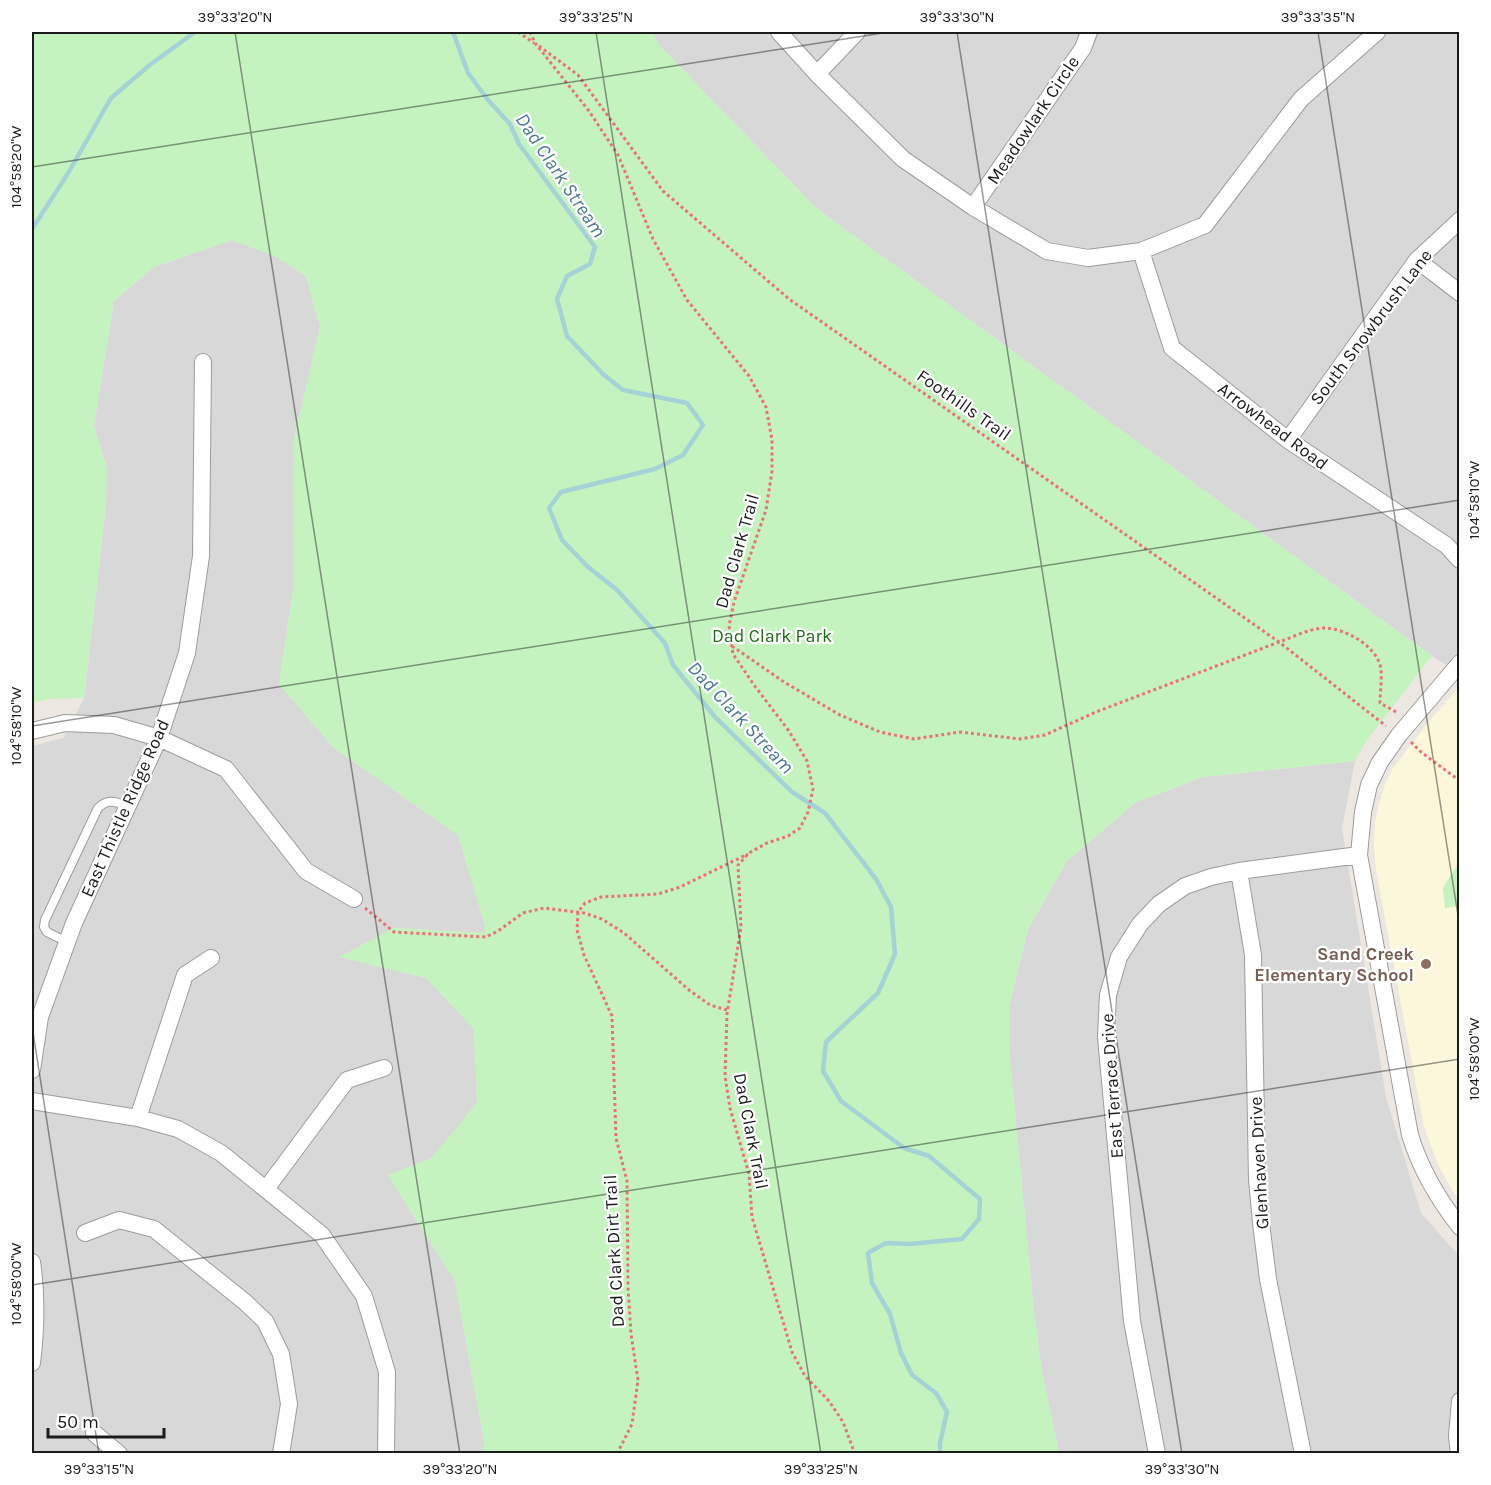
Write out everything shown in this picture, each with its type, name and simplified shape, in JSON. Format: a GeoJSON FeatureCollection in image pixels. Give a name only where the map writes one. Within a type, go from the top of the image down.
{"type":"FeatureCollection","features":[{"type":"Feature","properties":{"kind":"street"},"geometry":{"type":"LineString","coordinates":[[779,32],[817,74],[903,159],[973,207],[1047,251],[1088,258],[1140,251],[1205,225],[1301,99],[1377,32]]}},
{"type":"Feature","properties":{"kind":"street"},"geometry":{"type":"LineString","coordinates":[[817,74],[857,32]]}},
{"type":"Feature","properties":{"kind":"street","name":"Meadowlark Circle"},"geometry":{"type":"LineString","coordinates":[[973,207],[1083,48],[1089,32]]}},
{"type":"Feature","properties":{"kind":"street","name":"South Snowbrush Lane"},"geometry":{"type":"LineString","coordinates":[[1288,440],[1417,260],[1460,220]]}},
{"type":"Feature","properties":{"kind":"street","name":"Arrowhead Road"},"geometry":{"type":"LineString","coordinates":[[1140,251],[1172,348],[1288,440],[1446,545],[1460,560]]}},
{"type":"Feature","properties":{"kind":"street"},"geometry":{"type":"LineString","coordinates":[[1417,260],[1460,293]]}},
{"type":"Feature","properties":{"kind":"street","name":"East Thistle Ridge Road"},"geometry":{"type":"LineString","coordinates":[[32,1070],[40,1017],[67,942],[159,738],[187,653],[201,556],[203,362]]}},
{"type":"Feature","properties":{"kind":"street"},"geometry":{"type":"LineString","coordinates":[[1460,663],[1380,762],[1369,785],[1361,824],[1359,855],[1410,1135],[1425,1173],[1439,1198],[1460,1227]]}},
{"type":"Feature","properties":{"kind":"street"},"geometry":{"type":"LineString","coordinates":[[32,731],[65,723],[114,725],[159,738],[226,769],[306,871],[354,899]]}},
{"type":"Feature","properties":{"kind":"street","name":"East Terrace Drive"},"geometry":{"type":"LineString","coordinates":[[1157,1454],[1132,1321],[1106,1037],[1108,995],[1119,957],[1140,924],[1159,904],[1185,886],[1239,871],[1359,855]]}},
{"type":"Feature","properties":{"kind":"street","name":"Glenhaven Drive"},"geometry":{"type":"LineString","coordinates":[[1239,871],[1253,955],[1257,1179],[1261,1223],[1268,1279],[1303,1454]]}},
{"type":"Feature","properties":{"kind":"street"},"geometry":{"type":"LineString","coordinates":[[138,1118],[185,975],[211,958]]}},
{"type":"Feature","properties":{"kind":"street"},"geometry":{"type":"LineString","coordinates":[[266,1189],[347,1080],[384,1068]]}},
{"type":"Feature","properties":{"kind":"street"},"geometry":{"type":"LineString","coordinates":[[32,1101],[138,1118],[178,1129],[221,1153],[322,1235],[364,1296],[387,1372],[386,1454]]}},
{"type":"Feature","properties":{"kind":"street"},"geometry":{"type":"LineString","coordinates":[[85,1233],[119,1220],[154,1229],[245,1302],[265,1321],[281,1354],[289,1404],[281,1454]]}},
{"type":"Feature","properties":{"kind":"street"},"geometry":{"type":"LineString","coordinates":[[32,1262],[35,1333],[32,1363]]}},
{"type":"Feature","properties":{"kind":"street"},"geometry":{"type":"LineString","coordinates":[[1459,1454],[1457,1436],[1460,1401]]}},
{"type":"Feature","properties":{"kind":"street"},"geometry":{"type":"LineString","coordinates":[[94,1433],[119,1454]]}},
{"type":"Feature","properties":{"kind":"lane"},"geometry":{"type":"LineString","coordinates":[[67,942],[47,932],[44,927],[45,920],[98,808],[111,800],[128,806]]}},
{"type":"Feature","properties":{"kind":"path","name":"Foothills Trail"},"geometry":{"type":"LineString","coordinates":[[518,32],[578,75],[663,191],[789,298],[1279,642],[1386,726]]}},
{"type":"Feature","properties":{"kind":"path","name":"Dad Clark Trail"},"geometry":{"type":"LineString","coordinates":[[530,32],[535,43],[588,111],[618,155],[653,239],[687,300],[749,376],[766,406],[772,440],[772,471],[766,510],[734,602],[729,626],[733,654],[789,731],[807,761],[812,793],[808,812],[800,828],[788,836],[767,843],[749,853],[738,865],[741,927],[727,1010],[725,1076],[730,1108],[749,1174],[752,1217],[792,1352],[805,1376],[830,1401],[843,1422],[855,1454]]}},
{"type":"Feature","properties":{"kind":"path"},"geometry":{"type":"LineString","coordinates":[[732,646],[784,682],[840,715],[880,732],[914,739],[960,732],[1020,739],[1045,735],[1096,712],[1305,632],[1324,628],[1345,632],[1361,641],[1373,653],[1382,668],[1380,703],[1406,727],[1421,752],[1460,781]]}},
{"type":"Feature","properties":{"kind":"path"},"geometry":{"type":"LineString","coordinates":[[578,912],[585,903],[601,897],[658,894],[669,891],[749,853]]}},
{"type":"Feature","properties":{"kind":"path"},"geometry":{"type":"LineString","coordinates":[[354,899],[394,932],[486,937],[523,913],[544,908],[578,912],[602,919],[624,933],[710,1005],[727,1010]]}},
{"type":"Feature","properties":{"kind":"path","name":"Dad Clark Dirt Trail"},"geometry":{"type":"LineString","coordinates":[[578,912],[577,930],[584,955],[612,1016],[616,1138],[627,1181],[628,1287],[631,1334],[638,1380],[632,1424],[617,1454]]}},
{"type":"Feature","properties":{"kind":"shaded area"},"geometry":{"type":"Polygon","coordinates":[[[652,32],[1459,32],[1459,673],[1432,656],[816,208],[659,45],[652,32]]]}},
{"type":"Feature","properties":{"kind":"shaded area"},"geometry":{"type":"Polygon","coordinates":[[[232,240],[277,257],[306,276],[320,327],[293,443],[293,591],[279,684],[334,748],[458,835],[485,925],[485,933],[394,928],[340,957],[426,978],[474,1028],[477,1103],[432,1158],[388,1175],[455,1281],[484,1441],[484,1453],[32,1454],[32,746],[63,738],[84,698],[106,505],[107,469],[94,426],[114,301],[154,267],[232,240]]]}},
{"type":"Feature","properties":{"kind":"shaded area","name":"Sand Creek Elementary School"},"geometry":{"type":"Polygon","coordinates":[[[1459,687],[1459,1202],[1439,1167],[1424,1127],[1376,870],[1374,845],[1379,804],[1393,768],[1459,687]]]}},
{"type":"Feature","properties":{"kind":"shaded area"},"geometry":{"type":"Polygon","coordinates":[[[1355,761],[1342,829],[1386,1097],[1421,1213],[1459,1256],[1459,1453],[1059,1453],[1042,1372],[1034,1312],[1009,1048],[1009,1007],[1028,929],[1067,861],[1135,803],[1202,777],[1355,761]]]}},
{"type":"Feature","properties":{"kind":"green space","name":"Dad Clark Park"},"geometry":{"type":"Polygon","coordinates":[[[32,32],[652,32],[659,45],[816,208],[1432,656],[1367,740],[1355,761],[1202,777],[1135,803],[1067,861],[1028,929],[1009,1007],[1009,1048],[1034,1312],[1042,1372],[1059,1453],[484,1453],[484,1441],[455,1281],[388,1175],[432,1158],[477,1103],[474,1029],[426,978],[339,957],[394,928],[484,933],[485,925],[458,835],[334,748],[279,684],[293,591],[293,443],[320,327],[306,276],[277,257],[232,240],[154,267],[114,301],[94,426],[107,469],[106,505],[84,698],[50,699],[32,703],[32,32]]]}},
{"type":"Feature","properties":{"kind":"green space"},"geometry":{"type":"Polygon","coordinates":[[[1459,862],[1459,906],[1445,908],[1443,888],[1459,862]]]}},
{"type":"Feature","properties":{"kind":"waterway"},"geometry":{"type":"LineString","coordinates":[[32,229],[67,175],[111,98],[151,64],[195,32]]}},
{"type":"Feature","properties":{"kind":"waterway","name":"Dad Clark Stream"},"geometry":{"type":"LineString","coordinates":[[453,32],[468,73],[510,124],[519,144],[595,247],[590,264],[567,276],[557,299],[567,336],[603,374],[623,390],[687,403],[703,425],[683,455],[655,469],[561,492],[549,508],[562,540],[587,566],[617,590],[665,643],[673,665],[715,717],[792,792],[825,813],[876,879],[891,907],[895,954],[878,993],[826,1042],[823,1071],[841,1101],[904,1148],[929,1156],[980,1199],[979,1219],[962,1239],[909,1244],[886,1243],[868,1253],[872,1283],[890,1314],[901,1353],[912,1375],[936,1393],[947,1412],[940,1443],[940,1454]]}},
{"type":"Feature","properties":{"kind":"place","name":"Sand Creek Elementary School"},"geometry":{"type":"Point","coordinates":[1426,964]}}]}
